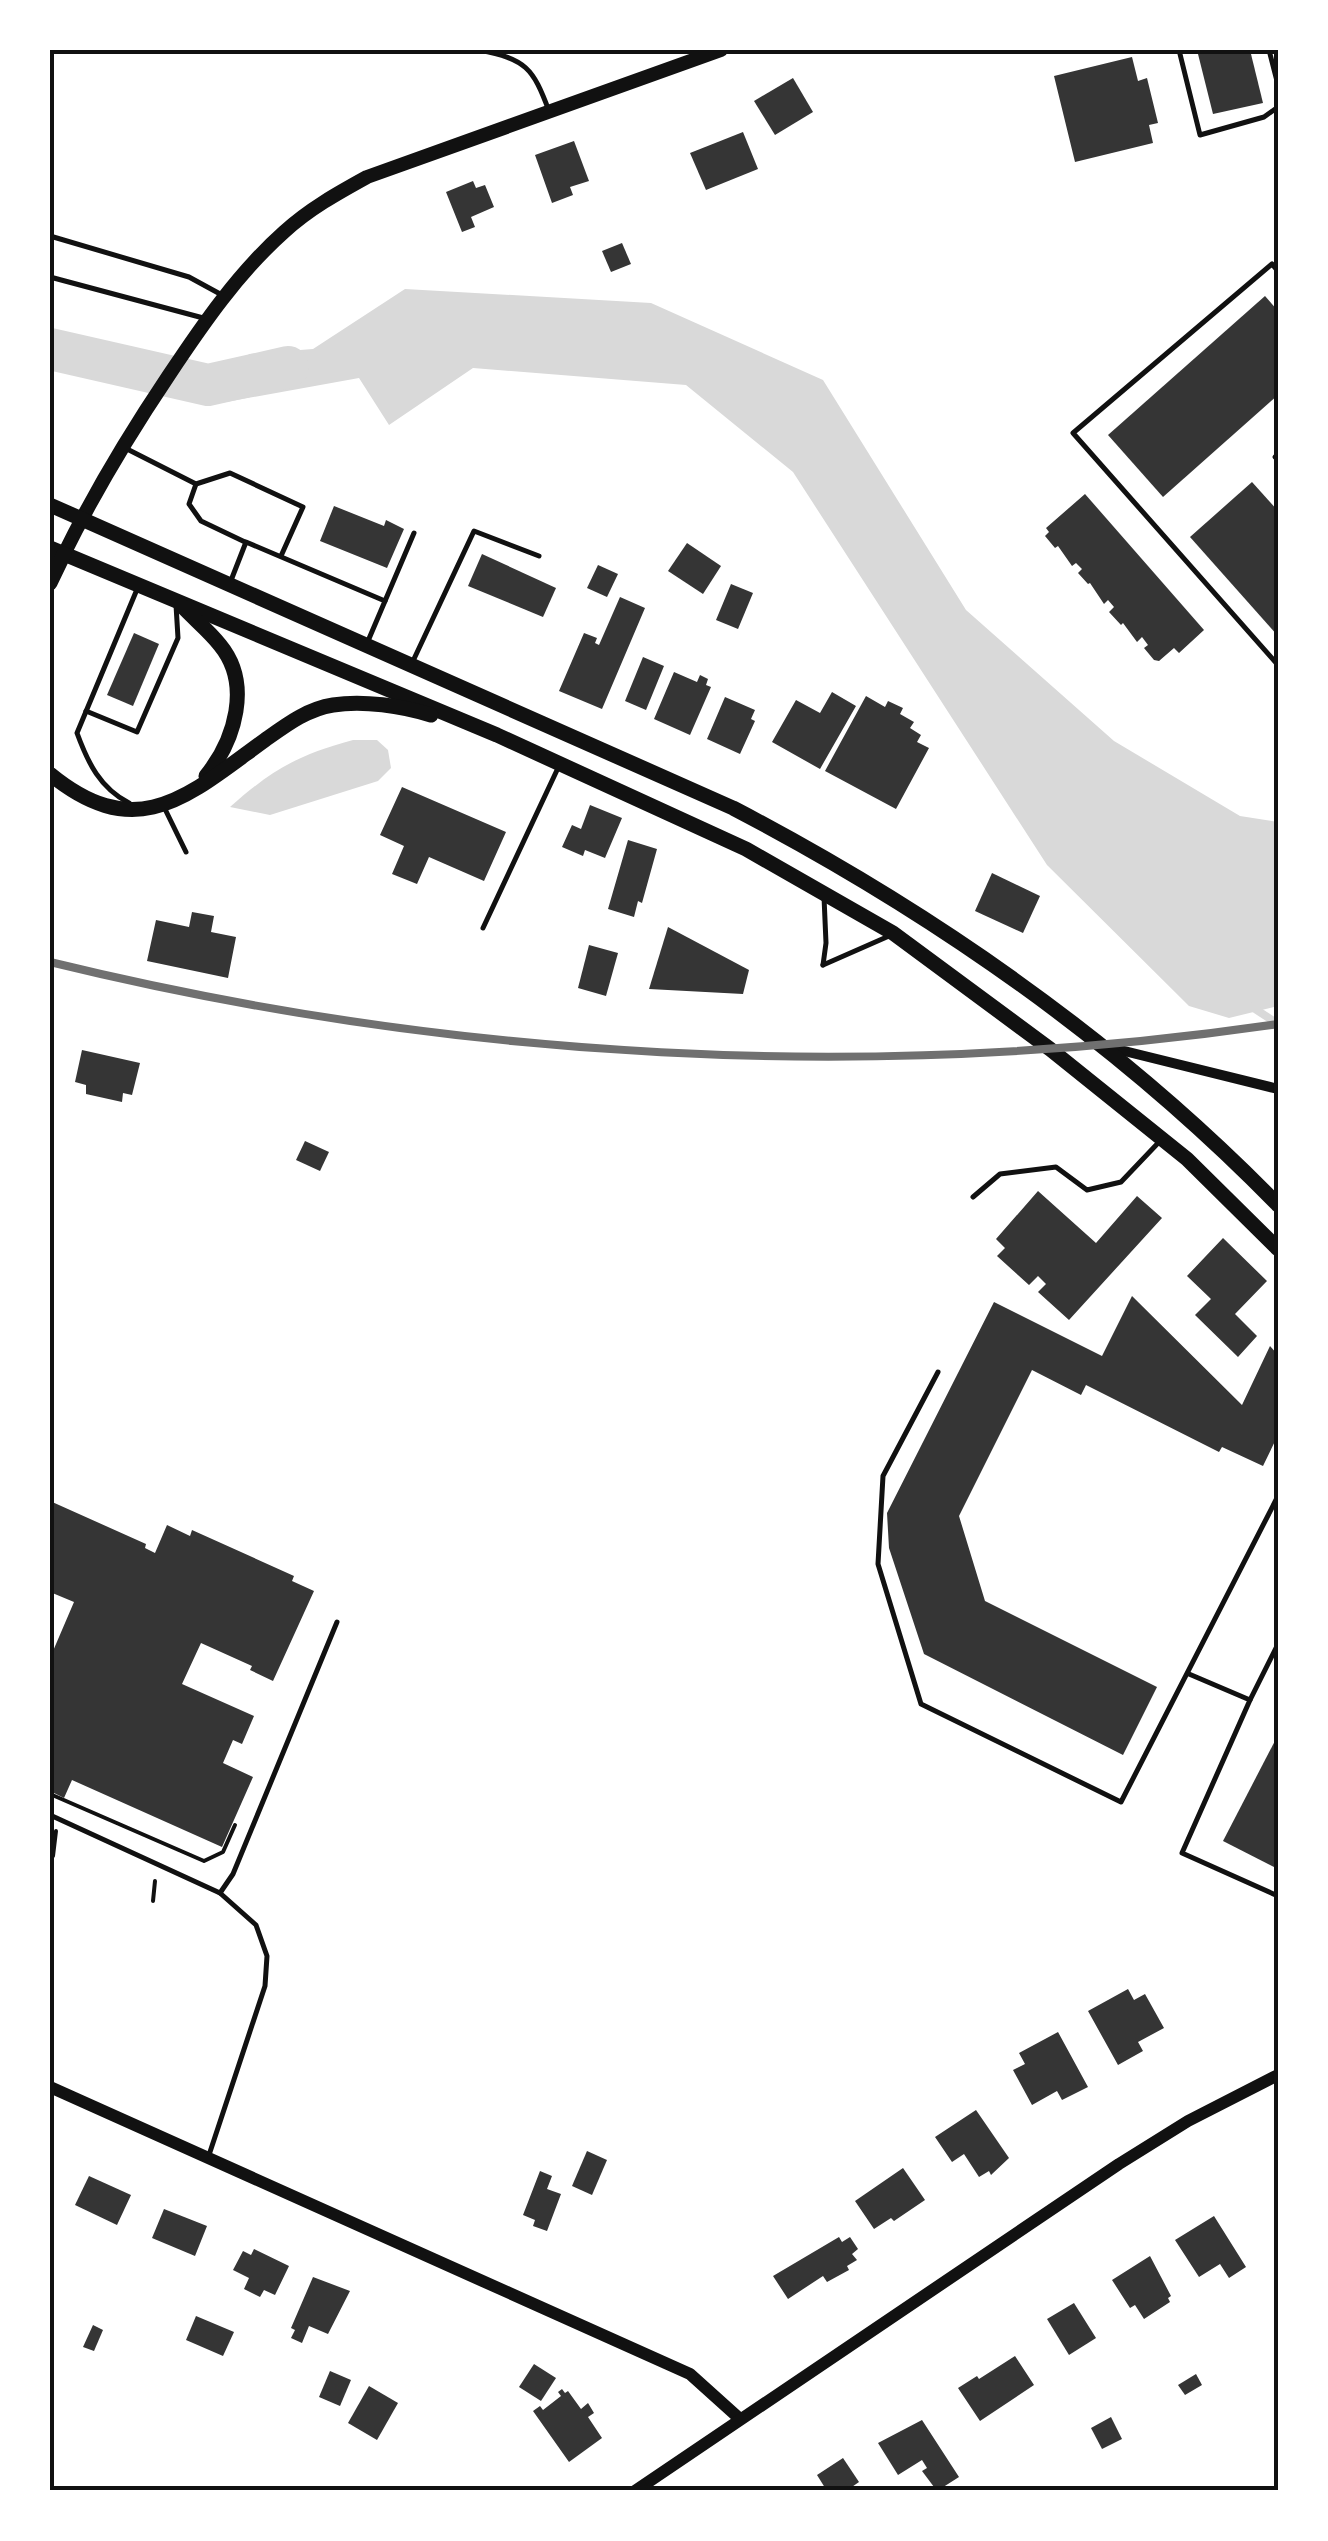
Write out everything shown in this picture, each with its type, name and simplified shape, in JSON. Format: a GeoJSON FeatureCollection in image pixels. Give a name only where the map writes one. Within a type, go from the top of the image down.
{"type":"FeatureCollection","features":[{"type":"Feature","properties":{"kind":"main road"},"geometry":{"type":"LineString","coordinates":[[50,583],[57,551],[185,351],[224,297],[285,230],[324,200],[380,171],[721,50]]}},
{"type":"Feature","properties":{"kind":"main road"},"geometry":{"type":"LineString","coordinates":[[50,505],[733,808],[820,854],[920,914],[1059,1011],[1191,1122],[1278,1205]]}},
{"type":"Feature","properties":{"kind":"main road"},"geometry":{"type":"LineString","coordinates":[[57,551],[497,735],[746,849],[893,934],[1050,1050],[1162,1138],[1278,1249]]}},
{"type":"Feature","properties":{"kind":"main road"},"geometry":{"type":"LineString","coordinates":[[175,600],[221,646],[238,692],[233,724],[220,759],[196,788]]}},
{"type":"Feature","properties":{"kind":"main road"},"geometry":{"type":"LineString","coordinates":[[50,774],[73,792],[102,806],[144,811],[196,788],[300,716],[332,704],[420,712],[497,735]]}},
{"type":"Feature","properties":{"kind":"street"},"geometry":{"type":"LineString","coordinates":[[1102,1045],[1278,1089]]}},
{"type":"Feature","properties":{"kind":"street"},"geometry":{"type":"LineString","coordinates":[[635,2491],[1119,2164],[1188,2121],[1278,2076]]}},
{"type":"Feature","properties":{"kind":"street"},"geometry":{"type":"LineString","coordinates":[[50,2087],[690,2374],[740,2419]]}},
{"type":"Feature","properties":{"kind":"lane"},"geometry":{"type":"LineString","coordinates":[[480,50],[523,62],[538,80],[549,111]]}},
{"type":"Feature","properties":{"kind":"lane"},"geometry":{"type":"LineString","coordinates":[[1178,50],[1200,135],[1264,116],[1278,106]]}},
{"type":"Feature","properties":{"kind":"lane"},"geometry":{"type":"LineString","coordinates":[[1269,50],[1278,85]]}},
{"type":"Feature","properties":{"kind":"lane"},"geometry":{"type":"LineString","coordinates":[[50,236],[189,278],[224,297]]}},
{"type":"Feature","properties":{"kind":"lane"},"geometry":{"type":"LineString","coordinates":[[1278,272],[1272,264],[1073,434],[1278,666]]}},
{"type":"Feature","properties":{"kind":"lane"},"geometry":{"type":"LineString","coordinates":[[50,277],[208,319]]}},
{"type":"Feature","properties":{"kind":"lane"},"geometry":{"type":"LineString","coordinates":[[125,442],[196,484],[230,473],[303,507],[282,556]]}},
{"type":"Feature","properties":{"kind":"lane"},"geometry":{"type":"LineString","coordinates":[[196,484],[189,504],[195,516],[385,601]]}},
{"type":"Feature","properties":{"kind":"lane"},"geometry":{"type":"LineString","coordinates":[[412,664],[474,531],[539,556]]}},
{"type":"Feature","properties":{"kind":"lane"},"geometry":{"type":"LineString","coordinates":[[366,644],[414,533]]}},
{"type":"Feature","properties":{"kind":"lane"},"geometry":{"type":"LineString","coordinates":[[230,584],[246,542]]}},
{"type":"Feature","properties":{"kind":"lane"},"geometry":{"type":"LineString","coordinates":[[139,585],[76,733],[86,758],[113,795],[144,811]]}},
{"type":"Feature","properties":{"kind":"lane"},"geometry":{"type":"LineString","coordinates":[[86,711],[137,732],[178,638],[175,600]]}},
{"type":"Feature","properties":{"kind":"lane"},"geometry":{"type":"LineString","coordinates":[[483,928],[561,763]]}},
{"type":"Feature","properties":{"kind":"lane"},"geometry":{"type":"LineString","coordinates":[[163,805],[186,852]]}},
{"type":"Feature","properties":{"kind":"lane"},"geometry":{"type":"LineString","coordinates":[[824,894],[823,965],[893,934]]}},
{"type":"Feature","properties":{"kind":"lane"},"geometry":{"type":"LineString","coordinates":[[973,1197],[1000,1174],[1056,1167],[1087,1190],[1122,1182],[1162,1138]]}},
{"type":"Feature","properties":{"kind":"lane"},"geometry":{"type":"LineString","coordinates":[[938,1372],[883,1476],[878,1564],[921,1704],[1121,1802],[1278,1496]]}},
{"type":"Feature","properties":{"kind":"lane"},"geometry":{"type":"LineString","coordinates":[[1272,1508],[1278,1515]]}},
{"type":"Feature","properties":{"kind":"lane"},"geometry":{"type":"LineString","coordinates":[[220,1893],[233,1874],[337,1622]]}},
{"type":"Feature","properties":{"kind":"lane"},"geometry":{"type":"LineString","coordinates":[[1278,1644],[1182,1853],[1278,1896]]}},
{"type":"Feature","properties":{"kind":"lane"},"geometry":{"type":"LineString","coordinates":[[1188,1674],[1250,1700]]}},
{"type":"Feature","properties":{"kind":"lane"},"geometry":{"type":"LineString","coordinates":[[50,1815],[220,1893],[256,1925],[266,1956],[265,1986],[208,2158]]}},
{"type":"Feature","properties":{"kind":"path"},"geometry":{"type":"LineString","coordinates":[[50,1794],[204,1862],[223,1852],[238,1818]]}},
{"type":"Feature","properties":{"kind":"path"},"geometry":{"type":"LineString","coordinates":[[53,1856],[56,1831]]}},
{"type":"Feature","properties":{"kind":"path"},"geometry":{"type":"LineString","coordinates":[[153,1901],[156,1876]]}},
{"type":"Feature","properties":{"kind":"shaded area"},"geometry":{"type":"Polygon","coordinates":[[[405,289],[651,303],[823,380],[966,610],[1114,741],[1240,816],[1278,822],[1278,1006],[1229,1018],[1189,1006],[1047,865],[793,472],[686,385],[473,368],[389,425],[359,378],[215,404],[249,354],[313,349],[405,289]]]}},
{"type":"Feature","properties":{"kind":"shaded area"},"geometry":{"type":"Polygon","coordinates":[[[353,740],[377,740],[388,750],[391,768],[378,781],[270,815],[230,807],[287,765],[353,740]]]}},
{"type":"Feature","properties":{"kind":"building"},"geometry":{"type":"Polygon","coordinates":[[[1197,50],[1250,50],[1263,103],[1213,114],[1197,50]]]}},
{"type":"Feature","properties":{"kind":"building"},"geometry":{"type":"Polygon","coordinates":[[[1132,57],[1138,81],[1147,78],[1158,123],[1149,125],[1153,143],[1075,162],[1054,76],[1132,57]]]}},
{"type":"Feature","properties":{"kind":"building"},"geometry":{"type":"Polygon","coordinates":[[[793,78],[813,112],[775,135],[754,101],[793,78]]]}},
{"type":"Feature","properties":{"kind":"building"},"geometry":{"type":"Polygon","coordinates":[[[743,132],[758,169],[706,190],[690,153],[743,132]]]}},
{"type":"Feature","properties":{"kind":"building"},"geometry":{"type":"Polygon","coordinates":[[[574,141],[589,181],[570,187],[573,195],[552,203],[535,155],[574,141]]]}},
{"type":"Feature","properties":{"kind":"building"},"geometry":{"type":"Polygon","coordinates":[[[473,181],[476,188],[485,185],[494,207],[471,217],[475,227],[462,232],[446,192],[473,181]]]}},
{"type":"Feature","properties":{"kind":"building"},"geometry":{"type":"Polygon","coordinates":[[[622,243],[631,264],[611,272],[602,251],[622,243]]]}},
{"type":"Feature","properties":{"kind":"building"},"geometry":{"type":"Polygon","coordinates":[[[1265,296],[1278,311],[1278,395],[1163,497],[1108,435],[1265,296]]]}},
{"type":"Feature","properties":{"kind":"building"},"geometry":{"type":"Polygon","coordinates":[[[1252,482],[1278,511],[1278,636],[1190,537],[1252,482]]]}},
{"type":"Feature","properties":{"kind":"building"},"geometry":{"type":"Polygon","coordinates":[[[1085,494],[1204,630],[1179,653],[1174,648],[1159,661],[1154,660],[1144,648],[1148,645],[1142,637],[1137,642],[1109,612],[1114,607],[1108,600],[1104,604],[1078,573],[1082,569],[1076,563],[1072,566],[1045,536],[1049,532],[1046,528],[1085,494]]]}},
{"type":"Feature","properties":{"kind":"building"},"geometry":{"type":"Polygon","coordinates":[[[334,506],[384,526],[386,520],[404,529],[387,568],[320,541],[334,506]]]}},
{"type":"Feature","properties":{"kind":"building"},"geometry":{"type":"Polygon","coordinates":[[[687,543],[721,566],[703,594],[668,571],[687,543]]]}},
{"type":"Feature","properties":{"kind":"building"},"geometry":{"type":"Polygon","coordinates":[[[482,554],[556,588],[543,617],[468,586],[482,554]]]}},
{"type":"Feature","properties":{"kind":"building"},"geometry":{"type":"Polygon","coordinates":[[[598,565],[618,574],[607,597],[587,588],[598,565]]]}},
{"type":"Feature","properties":{"kind":"building"},"geometry":{"type":"Polygon","coordinates":[[[731,584],[753,593],[738,629],[716,620],[731,584]]]}},
{"type":"Feature","properties":{"kind":"building"},"geometry":{"type":"Polygon","coordinates":[[[620,597],[645,608],[602,709],[559,691],[584,633],[597,638],[595,643],[599,645],[620,597]]]}},
{"type":"Feature","properties":{"kind":"building"},"geometry":{"type":"Polygon","coordinates":[[[134,633],[159,644],[133,706],[107,695],[134,633]]]}},
{"type":"Feature","properties":{"kind":"building"},"geometry":{"type":"Polygon","coordinates":[[[643,657],[664,666],[646,710],[625,701],[643,657]]]}},
{"type":"Feature","properties":{"kind":"building"},"geometry":{"type":"Polygon","coordinates":[[[674,672],[697,682],[700,675],[708,679],[706,685],[711,687],[690,735],[654,719],[674,672]]]}},
{"type":"Feature","properties":{"kind":"building"},"geometry":{"type":"Polygon","coordinates":[[[832,692],[856,706],[820,769],[772,742],[796,700],[820,713],[832,692]]]}},
{"type":"Feature","properties":{"kind":"building"},"geometry":{"type":"Polygon","coordinates":[[[866,696],[885,707],[888,701],[903,708],[900,714],[914,722],[910,728],[921,735],[917,742],[929,748],[896,809],[825,771],[866,696]]]}},
{"type":"Feature","properties":{"kind":"building"},"geometry":{"type":"Polygon","coordinates":[[[725,697],[755,710],[751,719],[755,721],[740,754],[707,739],[725,697]]]}},
{"type":"Feature","properties":{"kind":"building"},"geometry":{"type":"Polygon","coordinates":[[[402,787],[506,832],[484,881],[429,857],[417,884],[392,874],[404,846],[380,835],[402,787]]]}},
{"type":"Feature","properties":{"kind":"building"},"geometry":{"type":"Polygon","coordinates":[[[590,805],[622,818],[605,858],[585,850],[583,856],[562,847],[572,825],[581,829],[590,805]]]}},
{"type":"Feature","properties":{"kind":"building"},"geometry":{"type":"Polygon","coordinates":[[[628,840],[657,849],[642,903],[638,901],[634,917],[608,909],[628,840]]]}},
{"type":"Feature","properties":{"kind":"building"},"geometry":{"type":"Polygon","coordinates":[[[992,873],[1040,896],[1023,933],[975,911],[992,873]]]}},
{"type":"Feature","properties":{"kind":"building"},"geometry":{"type":"Polygon","coordinates":[[[192,912],[214,916],[211,932],[236,937],[228,978],[147,961],[156,920],[189,927],[192,912]]]}},
{"type":"Feature","properties":{"kind":"building"},"geometry":{"type":"Polygon","coordinates":[[[668,927],[749,970],[743,994],[649,989],[668,927]]]}},
{"type":"Feature","properties":{"kind":"building"},"geometry":{"type":"Polygon","coordinates":[[[589,945],[618,953],[606,996],[578,988],[589,945]]]}},
{"type":"Feature","properties":{"kind":"building"},"geometry":{"type":"Polygon","coordinates":[[[82,1050],[140,1063],[132,1095],[123,1093],[122,1102],[86,1094],[86,1085],[75,1082],[82,1050]]]}},
{"type":"Feature","properties":{"kind":"building"},"geometry":{"type":"Polygon","coordinates":[[[305,1141],[329,1152],[320,1171],[296,1160],[305,1141]]]}},
{"type":"Feature","properties":{"kind":"building"},"geometry":{"type":"Polygon","coordinates":[[[1038,1191],[1096,1243],[1137,1196],[1162,1218],[1069,1320],[1038,1292],[1046,1284],[1038,1276],[1029,1285],[997,1256],[1005,1248],[996,1239],[1038,1191]]]}},
{"type":"Feature","properties":{"kind":"building"},"geometry":{"type":"Polygon","coordinates":[[[1223,1238],[1267,1281],[1235,1314],[1257,1336],[1238,1357],[1195,1315],[1211,1299],[1187,1276],[1223,1238]]]}},
{"type":"Feature","properties":{"kind":"building"},"geometry":{"type":"Polygon","coordinates":[[[1132,1296],[1242,1405],[1270,1346],[1278,1355],[1278,1435],[1263,1466],[1222,1447],[1219,1452],[1086,1385],[1081,1395],[1032,1370],[959,1516],[985,1601],[1157,1687],[1123,1755],[924,1654],[889,1548],[887,1513],[994,1302],[1102,1356],[1132,1296]]]}},
{"type":"Feature","properties":{"kind":"building"},"geometry":{"type":"Polygon","coordinates":[[[50,1501],[146,1544],[145,1548],[155,1553],[167,1525],[190,1536],[192,1530],[294,1576],[292,1581],[314,1591],[273,1681],[250,1670],[252,1666],[201,1643],[182,1684],[254,1716],[242,1744],[233,1740],[223,1763],[253,1777],[222,1847],[72,1780],[64,1798],[50,1791],[50,1658],[74,1602],[50,1592],[50,1501]]]}},
{"type":"Feature","properties":{"kind":"building"},"geometry":{"type":"Polygon","coordinates":[[[1278,1735],[1278,1869],[1223,1841],[1278,1735]]]}},
{"type":"Feature","properties":{"kind":"building"},"geometry":{"type":"Polygon","coordinates":[[[1128,1989],[1134,2000],[1145,1994],[1164,2028],[1138,2042],[1143,2051],[1118,2065],[1088,2011],[1128,1989]]]}},
{"type":"Feature","properties":{"kind":"building"},"geometry":{"type":"Polygon","coordinates":[[[1058,2032],[1088,2087],[1062,2100],[1057,2091],[1032,2105],[1013,2070],[1025,2064],[1019,2053],[1058,2032]]]}},
{"type":"Feature","properties":{"kind":"building"},"geometry":{"type":"Polygon","coordinates":[[[976,2110],[1009,2158],[991,2175],[989,2171],[979,2177],[964,2154],[952,2162],[935,2137],[976,2110]]]}},
{"type":"Feature","properties":{"kind":"building"},"geometry":{"type":"Polygon","coordinates":[[[587,2151],[607,2160],[592,2195],[572,2186],[587,2151]]]}},
{"type":"Feature","properties":{"kind":"building"},"geometry":{"type":"Polygon","coordinates":[[[903,2168],[925,2200],[874,2229],[855,2201],[903,2168]]]}},
{"type":"Feature","properties":{"kind":"building"},"geometry":{"type":"Polygon","coordinates":[[[540,2171],[552,2176],[547,2189],[561,2194],[547,2231],[533,2226],[535,2220],[523,2215],[540,2171]]]}},
{"type":"Feature","properties":{"kind":"building"},"geometry":{"type":"Polygon","coordinates":[[[89,2176],[131,2195],[117,2225],[75,2205],[89,2176]]]}},
{"type":"Feature","properties":{"kind":"building"},"geometry":{"type":"Polygon","coordinates":[[[164,2209],[207,2226],[195,2256],[152,2238],[164,2209]]]}},
{"type":"Feature","properties":{"kind":"building"},"geometry":{"type":"Polygon","coordinates":[[[1214,2216],[1246,2267],[1229,2278],[1220,2264],[1199,2277],[1175,2240],[1214,2216]]]}},
{"type":"Feature","properties":{"kind":"building"},"geometry":{"type":"Polygon","coordinates":[[[839,2237],[842,2242],[850,2237],[858,2249],[852,2254],[857,2260],[847,2266],[849,2270],[827,2282],[823,2276],[788,2299],[773,2276],[839,2237]]]}},
{"type":"Feature","properties":{"kind":"building"},"geometry":{"type":"Polygon","coordinates":[[[254,2249],[289,2266],[275,2295],[264,2290],[260,2297],[244,2289],[249,2278],[233,2270],[243,2251],[251,2255],[254,2249]]]}},
{"type":"Feature","properties":{"kind":"building"},"geometry":{"type":"Polygon","coordinates":[[[1150,2256],[1171,2296],[1170,2302],[1144,2319],[1135,2305],[1130,2308],[1112,2280],[1150,2256]]]}},
{"type":"Feature","properties":{"kind":"building"},"geometry":{"type":"Polygon","coordinates":[[[313,2277],[350,2291],[328,2334],[309,2326],[302,2343],[291,2338],[295,2330],[291,2328],[313,2277]]]}},
{"type":"Feature","properties":{"kind":"building"},"geometry":{"type":"Polygon","coordinates":[[[1074,2303],[1096,2338],[1069,2355],[1047,2319],[1074,2303]]]}},
{"type":"Feature","properties":{"kind":"building"},"geometry":{"type":"Polygon","coordinates":[[[196,2316],[234,2332],[223,2356],[186,2340],[196,2316]]]}},
{"type":"Feature","properties":{"kind":"building"},"geometry":{"type":"Polygon","coordinates":[[[93,2325],[103,2330],[94,2351],[83,2347],[93,2325]]]}},
{"type":"Feature","properties":{"kind":"building"},"geometry":{"type":"Polygon","coordinates":[[[1015,2356],[1034,2385],[980,2421],[958,2388],[1015,2356]]]}},
{"type":"Feature","properties":{"kind":"building"},"geometry":{"type":"Polygon","coordinates":[[[534,2364],[556,2378],[541,2401],[519,2387],[534,2364]]]}},
{"type":"Feature","properties":{"kind":"building"},"geometry":{"type":"Polygon","coordinates":[[[330,2371],[351,2380],[340,2406],[319,2397],[330,2371]]]}},
{"type":"Feature","properties":{"kind":"building"},"geometry":{"type":"Polygon","coordinates":[[[1196,2374],[1202,2385],[1185,2395],[1178,2385],[1196,2374]]]}},
{"type":"Feature","properties":{"kind":"building"},"geometry":{"type":"Polygon","coordinates":[[[369,2386],[398,2403],[377,2440],[348,2423],[369,2386]]]}},
{"type":"Feature","properties":{"kind":"building"},"geometry":{"type":"Polygon","coordinates":[[[562,2389],[581,2409],[588,2403],[594,2413],[588,2417],[602,2438],[569,2462],[533,2411],[540,2406],[543,2410],[561,2396],[558,2392],[562,2389]]]}},
{"type":"Feature","properties":{"kind":"building"},"geometry":{"type":"Polygon","coordinates":[[[1111,2417],[1122,2439],[1102,2449],[1091,2428],[1111,2417]]]}},
{"type":"Feature","properties":{"kind":"building"},"geometry":{"type":"Polygon","coordinates":[[[922,2420],[959,2477],[937,2491],[922,2471],[927,2468],[922,2460],[898,2475],[878,2443],[922,2420]]]}},
{"type":"Feature","properties":{"kind":"building"},"geometry":{"type":"Polygon","coordinates":[[[843,2458],[859,2482],[846,2491],[827,2491],[817,2475],[843,2458]]]}},
{"type":"Feature","properties":{"kind":"waterway"},"geometry":{"type":"LineString","coordinates":[[50,349],[208,385],[288,367]]}},
{"type":"Feature","properties":{"kind":"waterway"},"geometry":{"type":"LineString","coordinates":[[1252,1007],[1278,1024]]}},
{"type":"Feature","properties":{"kind":"railway"},"geometry":{"type":"LineString","coordinates":[[50,962],[201,995],[354,1021],[507,1041],[661,1052],[815,1057],[970,1053],[1124,1043],[1278,1024]]}}]}
